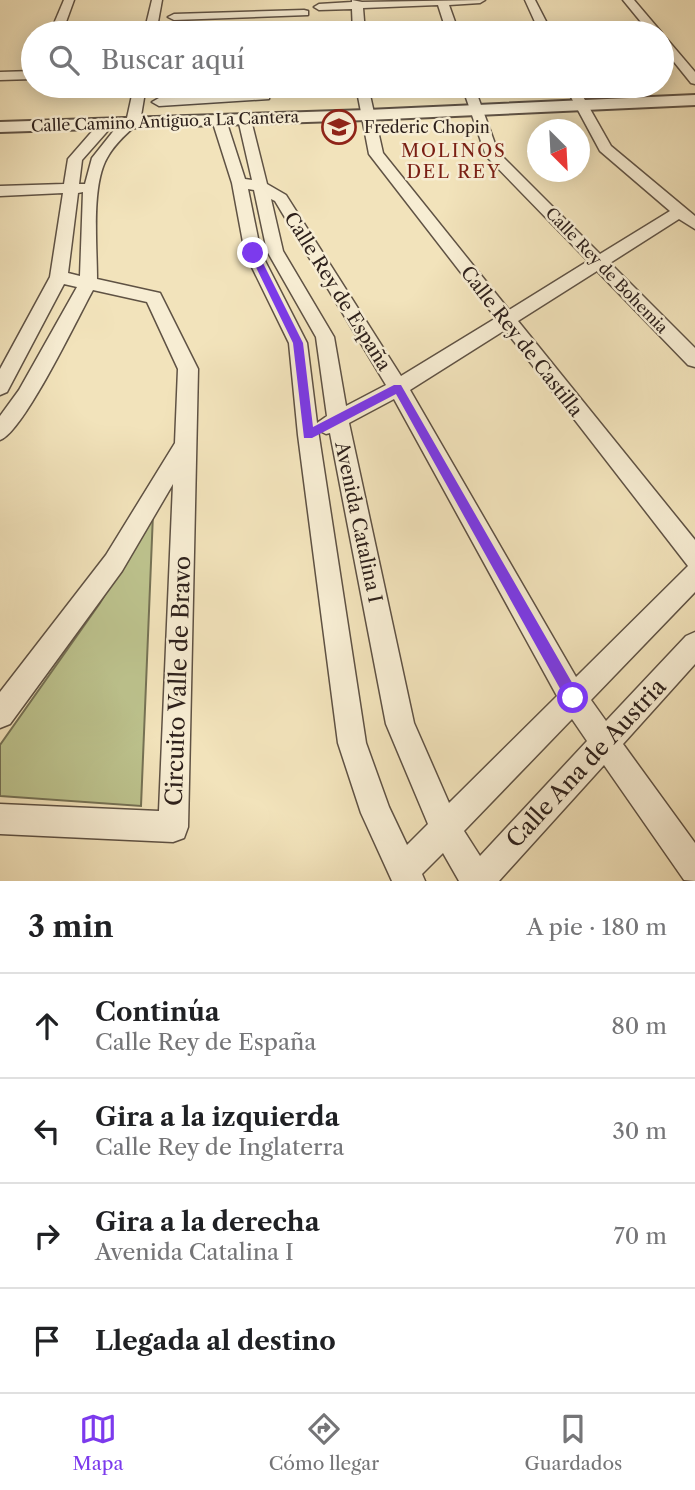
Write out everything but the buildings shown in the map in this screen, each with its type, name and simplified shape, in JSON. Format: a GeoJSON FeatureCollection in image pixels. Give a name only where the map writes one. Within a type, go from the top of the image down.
{"type":"FeatureCollection","features":[{"type":"Feature","properties":{"kind":"street"},"geometry":{"type":"LineString","coordinates":[[61,21],[69,0]]}},
{"type":"Feature","properties":{"kind":"street"},"geometry":{"type":"LineString","coordinates":[[153,21],[157,0]]}},
{"type":"Feature","properties":{"kind":"street"},"geometry":{"type":"LineString","coordinates":[[319,7],[358,2],[480,0]]}},
{"type":"Feature","properties":{"kind":"street"},"geometry":{"type":"LineString","coordinates":[[530,0],[540,21]]}},
{"type":"Feature","properties":{"kind":"street"},"geometry":{"type":"LineString","coordinates":[[628,0],[646,21]]}},
{"type":"Feature","properties":{"kind":"street"},"geometry":{"type":"LineString","coordinates":[[442,1],[449,21]]}},
{"type":"Feature","properties":{"kind":"street"},"geometry":{"type":"LineString","coordinates":[[358,2],[359,21]]}},
{"type":"Feature","properties":{"kind":"street"},"geometry":{"type":"LineString","coordinates":[[173,21],[174,13],[304,13]]}},
{"type":"Feature","properties":{"kind":"street"},"geometry":{"type":"LineString","coordinates":[[674,55],[695,80]]}},
{"type":"Feature","properties":{"kind":"street"},"geometry":{"type":"LineString","coordinates":[[0,76],[21,75]]}},
{"type":"Feature","properties":{"kind":"street"},"geometry":{"type":"LineString","coordinates":[[0,432],[26,395],[88,283],[91,188],[99,158],[130,122],[137,98]]}},
{"type":"Feature","properties":{"kind":"street"},"geometry":{"type":"LineString","coordinates":[[156,121],[160,98]]}},
{"type":"Feature","properties":{"kind":"street"},"geometry":{"type":"LineString","coordinates":[[159,102],[229,98]]}},
{"type":"Feature","properties":{"kind":"street","name":"Calle Rey de Castilla"},"geometry":{"type":"LineString","coordinates":[[364,98],[376,153],[695,558]]}},
{"type":"Feature","properties":{"kind":"street","name":"Calle Rey de Bohemia"},"geometry":{"type":"LineString","coordinates":[[472,98],[491,153],[695,360]]}},
{"type":"Feature","properties":{"kind":"street"},"geometry":{"type":"LineString","coordinates":[[308,435],[398,388],[599,261],[688,217],[605,148],[577,98]]}},
{"type":"Feature","properties":{"kind":"street","name":"Calle Camino Antiguo a La Cantera"},"geometry":{"type":"LineString","coordinates":[[0,127],[367,115],[695,100]]}},
{"type":"Feature","properties":{"kind":"street","name":"Avenida Catalina I"},"geometry":{"type":"LineString","coordinates":[[245,119],[253,253],[298,343],[308,435],[352,743],[376,813],[406,876]]}},
{"type":"Feature","properties":{"kind":"street","name":"Avenida Catalina I"},"geometry":{"type":"LineString","coordinates":[[219,120],[249,184],[275,251],[325,337],[338,420],[400,724],[445,828],[477,881]]}},
{"type":"Feature","properties":{"kind":"street"},"geometry":{"type":"LineString","coordinates":[[0,387],[59,277],[75,159],[107,122]]}},
{"type":"Feature","properties":{"kind":"street","name":"Calle Rey de España"},"geometry":{"type":"LineString","coordinates":[[249,184],[281,198],[398,388],[573,698],[695,869]]}},
{"type":"Feature","properties":{"kind":"street"},"geometry":{"type":"LineString","coordinates":[[0,191],[91,188]]}},
{"type":"Feature","properties":{"kind":"street","name":"Circuito Valle de Bravo"},"geometry":{"type":"LineString","coordinates":[[0,819],[173,827],[188,369],[154,297],[59,277]]}},
{"type":"Feature","properties":{"kind":"street","name":"Circuito Valle de Bravo"},"geometry":{"type":"LineString","coordinates":[[0,714],[114,563],[185,445]]}},
{"type":"Feature","properties":{"kind":"street"},"geometry":{"type":"LineString","coordinates":[[406,876],[445,828],[695,575]]}},
{"type":"Feature","properties":{"kind":"street","name":"Calle Ana de Austria"},"geometry":{"type":"LineString","coordinates":[[477,881],[695,645]]}},
{"type":"Feature","properties":{"kind":"green space"},"geometry":{"type":"Polygon","coordinates":[[[153,514],[141,806],[0,796],[0,745],[100,603],[153,514]]]}},
{"type":"Feature","properties":{"kind":"place","name":"Frederic Chopin"},"geometry":{"type":"Point","coordinates":[339,127]}},
{"type":"Feature","properties":{"kind":"district","name":"MOLINOS DEL REY"},"geometry":{"type":"Point","coordinates":[454,161]}},
{"type":"Feature","properties":{"kind":"route"},"geometry":{"type":"LineString","coordinates":[[253,253],[298,343],[308,435],[398,388],[573,698]]}}]}
